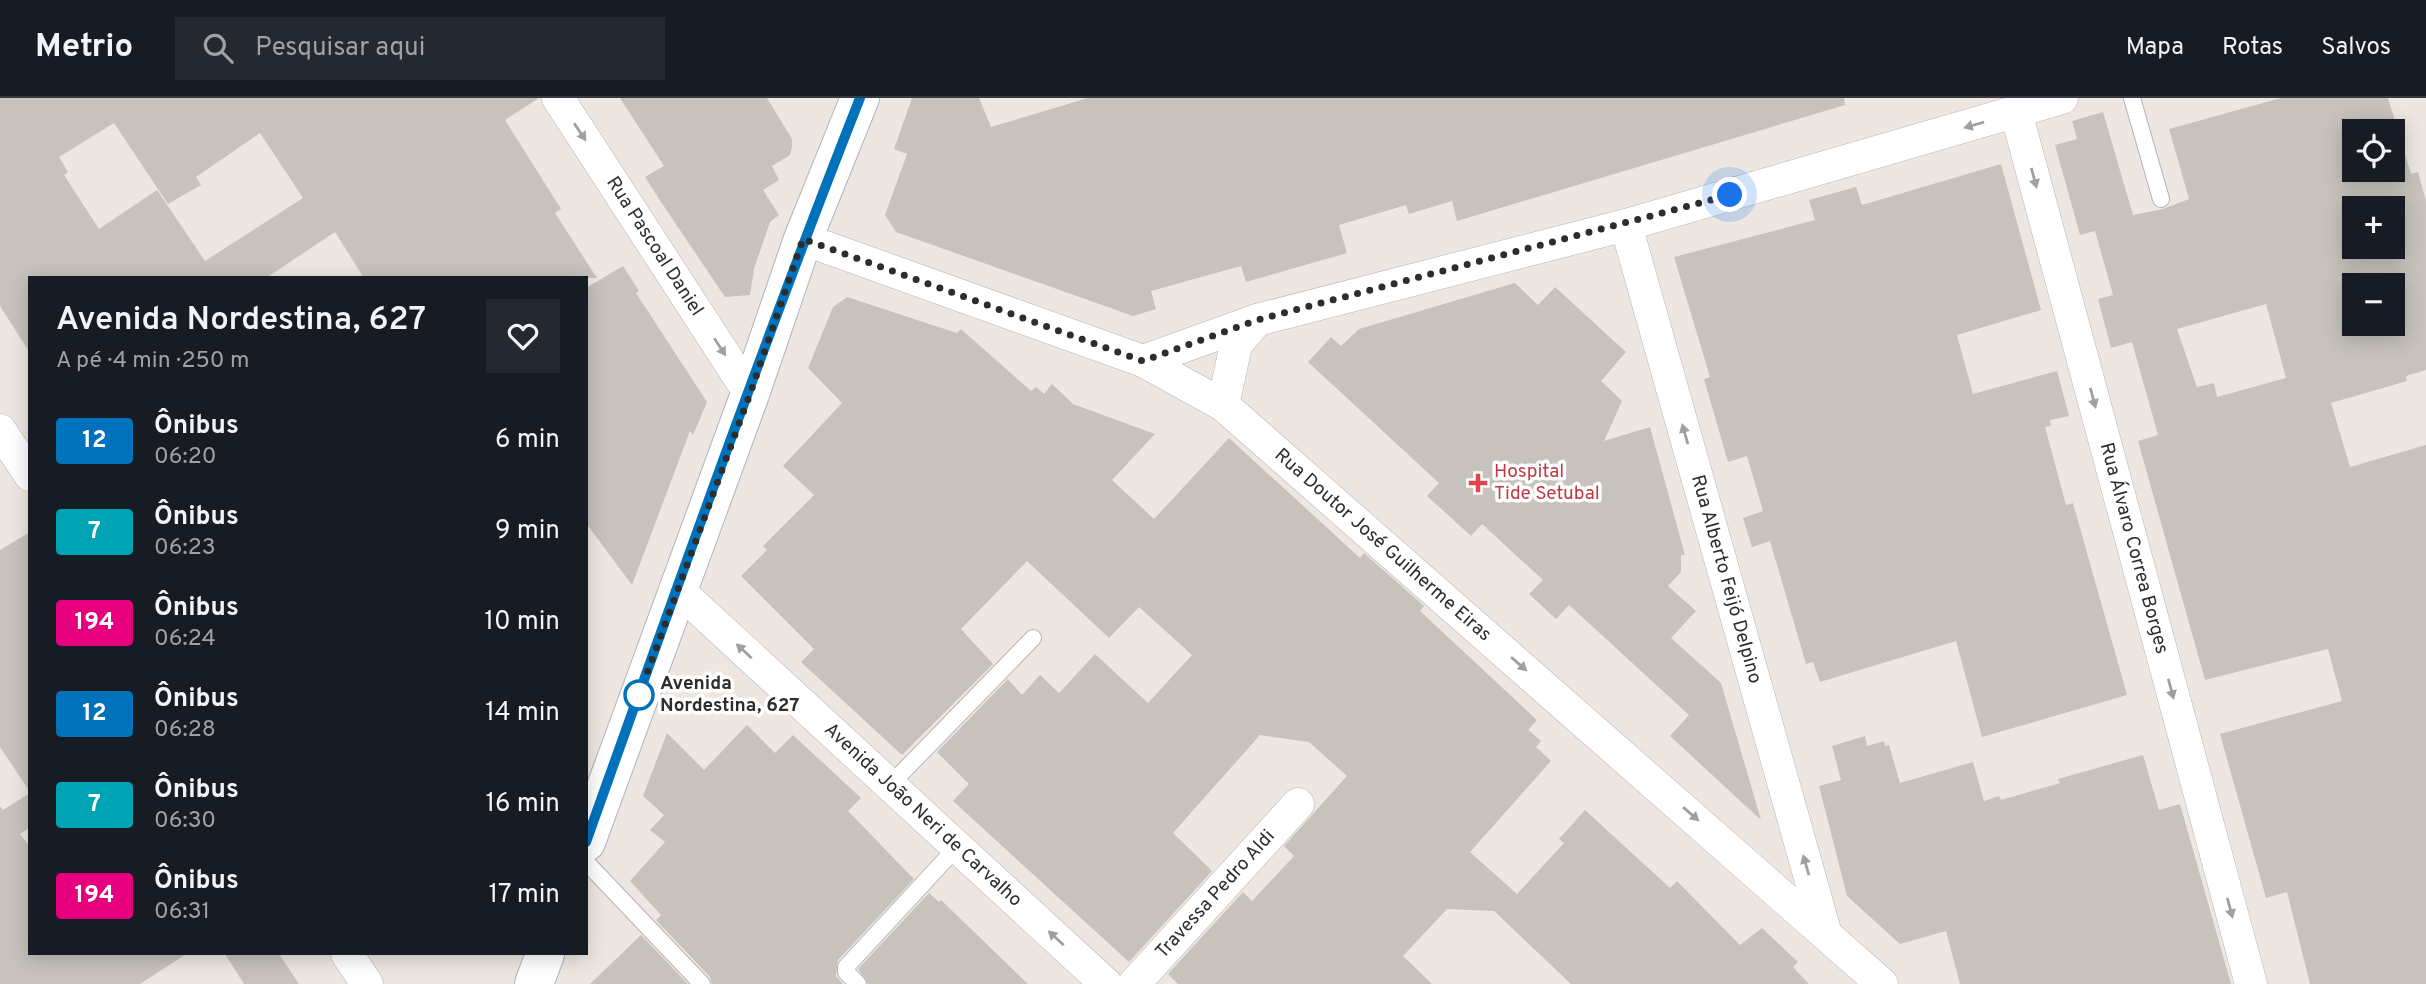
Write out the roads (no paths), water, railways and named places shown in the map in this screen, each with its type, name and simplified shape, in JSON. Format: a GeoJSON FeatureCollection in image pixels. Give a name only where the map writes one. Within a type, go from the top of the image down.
{"type":"FeatureCollection","features":[{"type":"Feature","properties":{"kind":"main road"},"geometry":{"type":"LineString","coordinates":[[588,836],[750,394],[803,239],[860,98]]}},
{"type":"Feature","properties":{"kind":"main road"},"geometry":{"type":"LineString","coordinates":[[534,984],[545,955]]}},
{"type":"Feature","properties":{"kind":"street","name":"Rua Pascoal Daniel"},"geometry":{"type":"LineString","coordinates":[[558,98],[750,394]]}},
{"type":"Feature","properties":{"kind":"street"},"geometry":{"type":"LineString","coordinates":[[1143,361],[1257,320],[1626,225],[2063,98]]}},
{"type":"Feature","properties":{"kind":"street","name":"Rua Álvaro Correa Borges"},"geometry":{"type":"LineString","coordinates":[[2016,113],[2251,984]]}},
{"type":"Feature","properties":{"kind":"street","name":"Rua Alberto Feijó Delpino"},"geometry":{"type":"LineString","coordinates":[[1626,225],[1825,931]]}},
{"type":"Feature","properties":{"kind":"street","name":"Rua Doutor José Guilherme Eiras"},"geometry":{"type":"LineString","coordinates":[[803,239],[1143,361],[1223,405],[1825,931],[1882,984]]}},
{"type":"Feature","properties":{"kind":"street"},"geometry":{"type":"LineString","coordinates":[[1223,405],[1226,380],[1236,345],[1257,320]]}},
{"type":"Feature","properties":{"kind":"street"},"geometry":{"type":"LineString","coordinates":[[0,430],[28,472]]}},
{"type":"Feature","properties":{"kind":"street","name":"Avenida João Neri de Carvalho"},"geometry":{"type":"LineString","coordinates":[[677,589],[1106,984]]}},
{"type":"Feature","properties":{"kind":"street","name":"Travessa Pedro Aldi"},"geometry":{"type":"LineString","coordinates":[[1134,984],[1298,804]]}},
{"type":"Feature","properties":{"kind":"street"},"geometry":{"type":"LineString","coordinates":[[348,955],[367,984]]}},
{"type":"Feature","properties":{"kind":"lane"},"geometry":{"type":"LineString","coordinates":[[2132,98],[2161,200]]}},
{"type":"Feature","properties":{"kind":"lane"},"geometry":{"type":"LineString","coordinates":[[890,785],[1033,638]]}},
{"type":"Feature","properties":{"kind":"lane"},"geometry":{"type":"LineString","coordinates":[[858,984],[846,972],[846,967],[957,847]]}},
{"type":"Feature","properties":{"kind":"lane"},"geometry":{"type":"LineString","coordinates":[[588,864],[702,984]]}},
{"type":"Feature","properties":{"kind":"place","name":"Hospital Tide Setubal"},"geometry":{"type":"Point","coordinates":[1478,483]}},
{"type":"Feature","properties":{"kind":"place","name":"Avenida Nordestina, 627"},"geometry":{"type":"Point","coordinates":[639,695]}}]}
